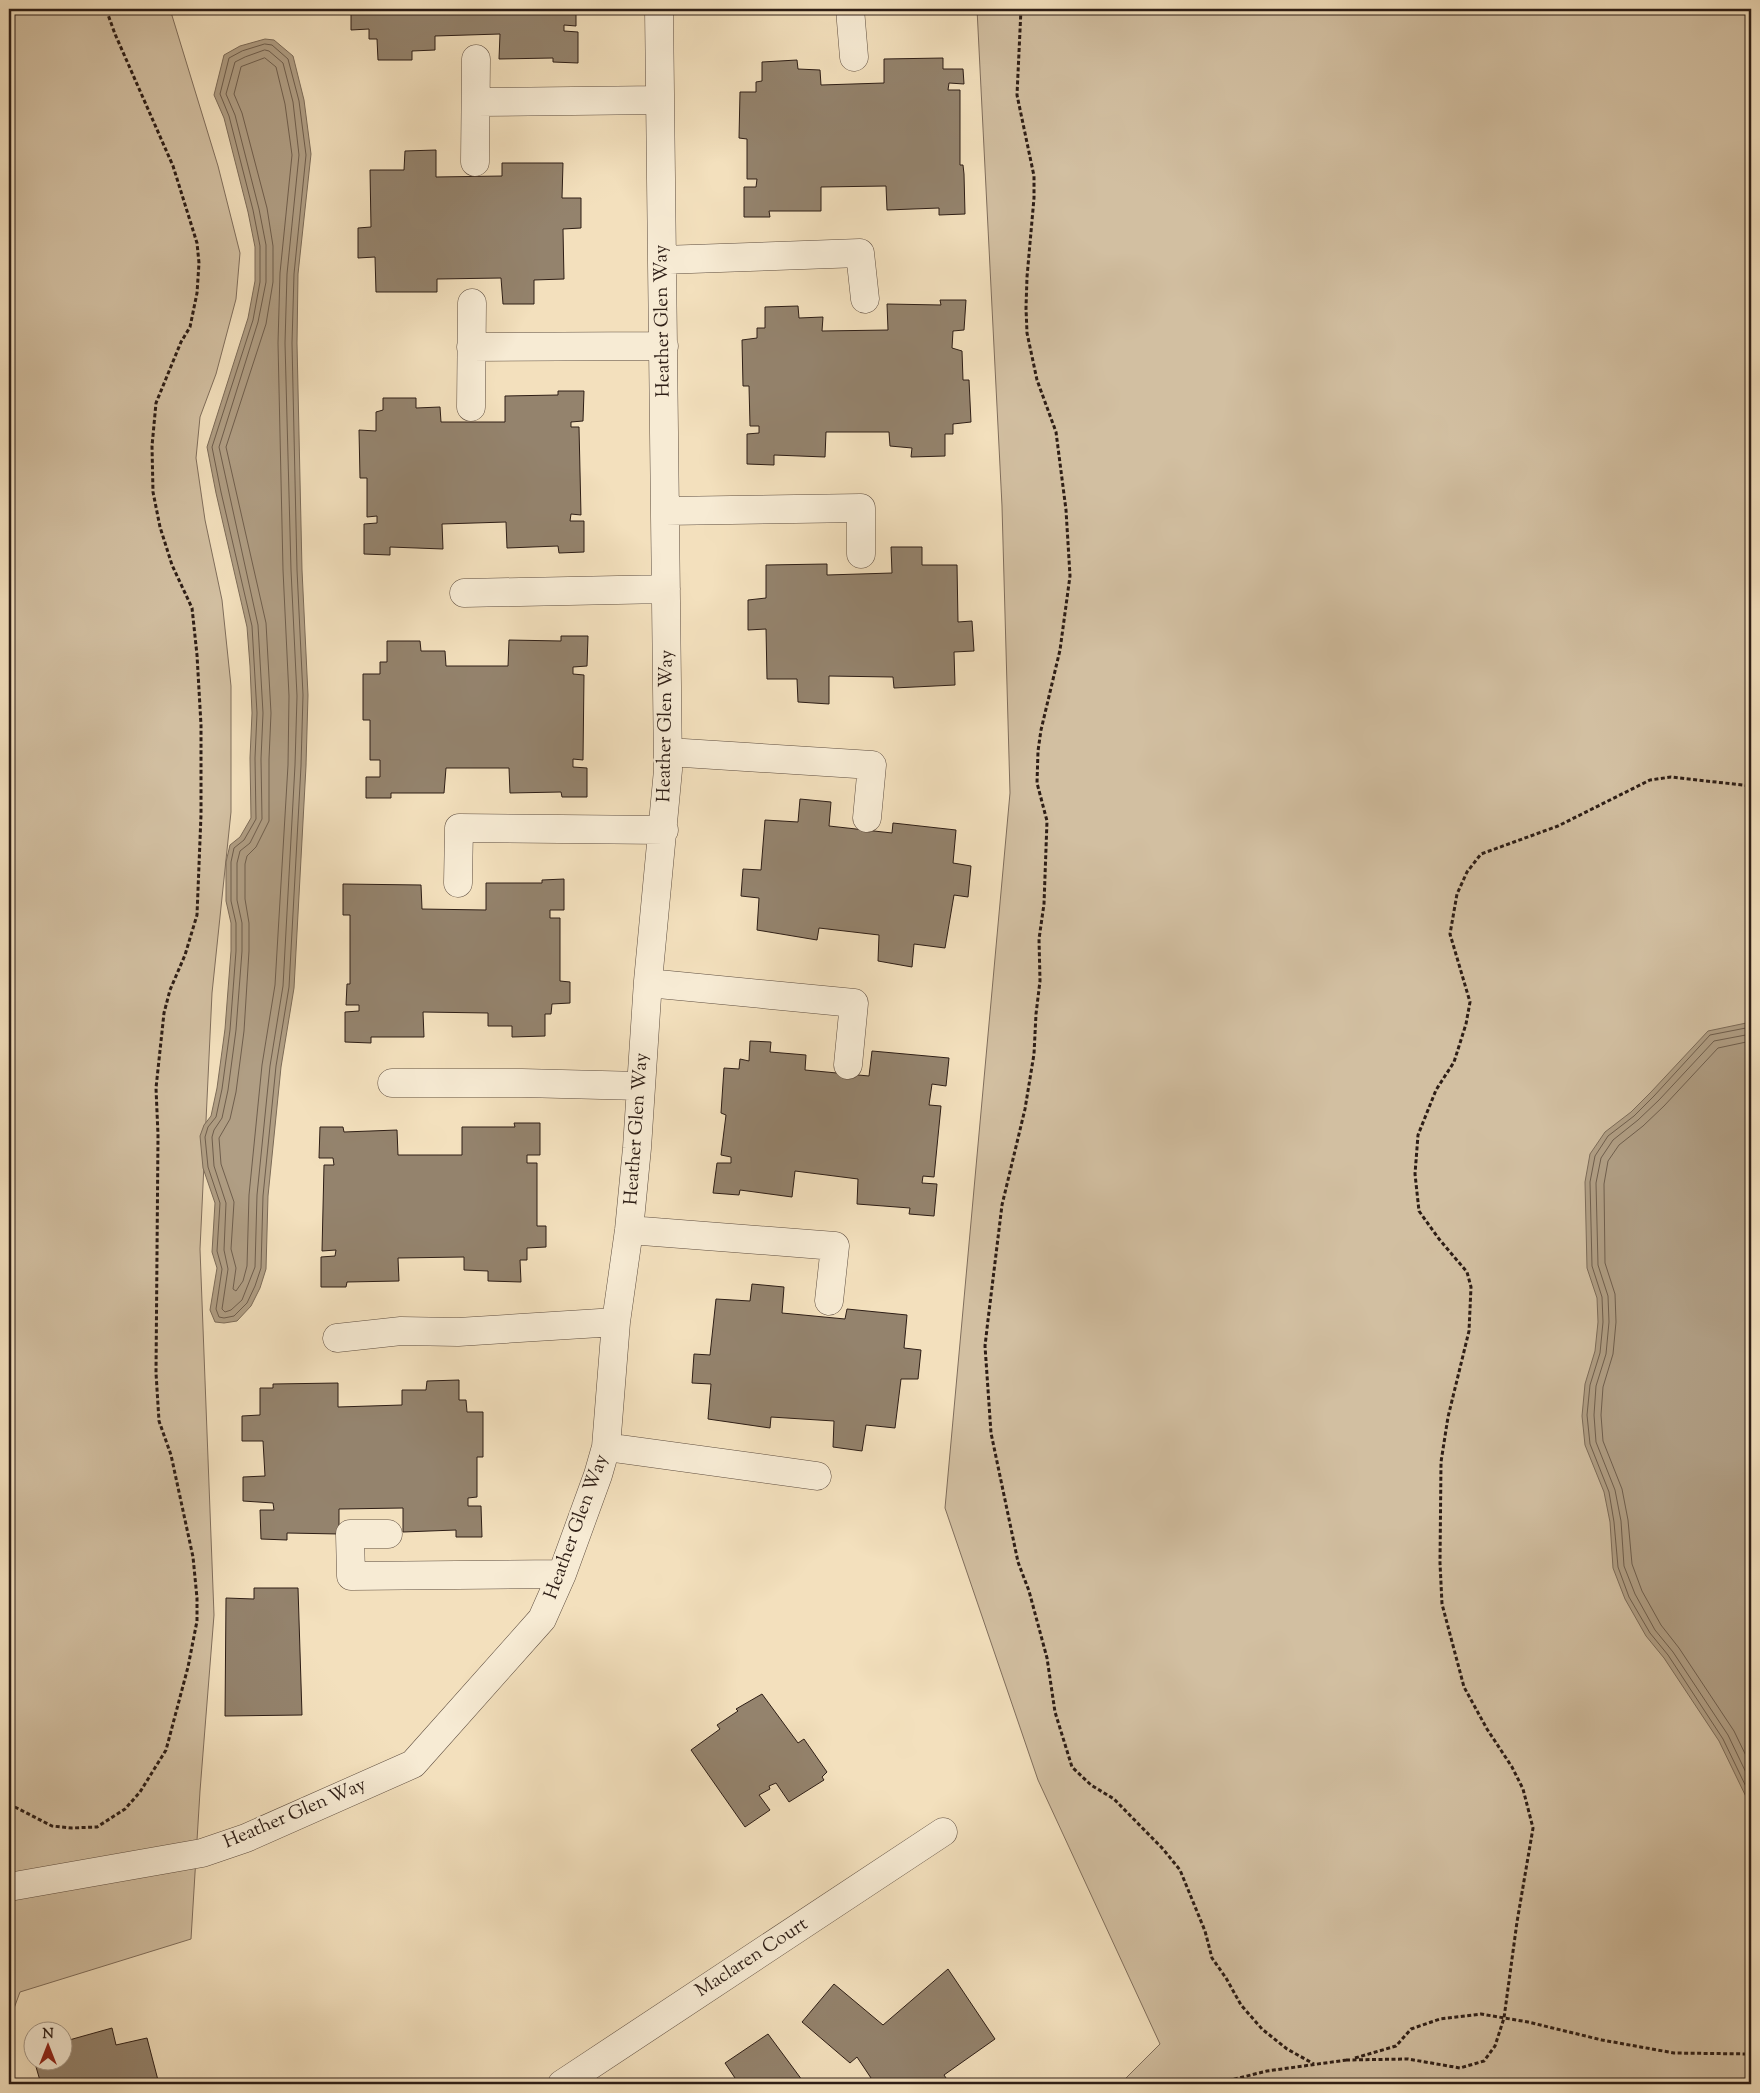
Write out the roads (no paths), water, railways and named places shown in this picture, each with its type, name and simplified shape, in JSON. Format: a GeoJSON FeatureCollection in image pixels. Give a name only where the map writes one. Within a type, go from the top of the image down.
{"type":"FeatureCollection","features":[{"type":"Feature","properties":{"kind":"street","name":"Heather Glen Way"},"geometry":{"type":"LineString","coordinates":[[9,1887],[202,1853],[246,1838],[413,1764],[542,1619],[562,1574],[606,1447],[616,1322],[629,1230],[648,983],[664,830],[668,752],[659,9]]}},
{"type":"Feature","properties":{"kind":"street"},"geometry":{"type":"LineString","coordinates":[[850,9],[854,57]]}},
{"type":"Feature","properties":{"kind":"street"},"geometry":{"type":"LineString","coordinates":[[475,162],[476,58]]}},
{"type":"Feature","properties":{"kind":"street"},"geometry":{"type":"LineString","coordinates":[[476,102],[660,100]]}},
{"type":"Feature","properties":{"kind":"street"},"geometry":{"type":"LineString","coordinates":[[662,260],[860,254],[865,299]]}},
{"type":"Feature","properties":{"kind":"street"},"geometry":{"type":"LineString","coordinates":[[471,407],[472,303]]}},
{"type":"Feature","properties":{"kind":"street"},"geometry":{"type":"LineString","coordinates":[[471,348],[664,346]]}},
{"type":"Feature","properties":{"kind":"street"},"geometry":{"type":"LineString","coordinates":[[666,511],[861,508],[861,554]]}},
{"type":"Feature","properties":{"kind":"street"},"geometry":{"type":"LineString","coordinates":[[464,593],[666,589]]}},
{"type":"Feature","properties":{"kind":"street"},"geometry":{"type":"LineString","coordinates":[[668,752],[872,765],[867,818]]}},
{"type":"Feature","properties":{"kind":"street"},"geometry":{"type":"LineString","coordinates":[[458,883],[459,828],[664,830]]}},
{"type":"Feature","properties":{"kind":"street"},"geometry":{"type":"LineString","coordinates":[[648,983],[854,1003],[848,1065]]}},
{"type":"Feature","properties":{"kind":"street"},"geometry":{"type":"LineString","coordinates":[[392,1083],[522,1083],[641,1086]]}},
{"type":"Feature","properties":{"kind":"street"},"geometry":{"type":"LineString","coordinates":[[629,1230],[835,1246],[829,1301]]}},
{"type":"Feature","properties":{"kind":"street"},"geometry":{"type":"LineString","coordinates":[[337,1338],[401,1331],[458,1332],[616,1322]]}},
{"type":"Feature","properties":{"kind":"street"},"geometry":{"type":"LineString","coordinates":[[606,1447],[818,1476]]}},
{"type":"Feature","properties":{"kind":"street"},"geometry":{"type":"LineString","coordinates":[[388,1534],[350,1534],[351,1576],[562,1574]]}},
{"type":"Feature","properties":{"kind":"street","name":"Maclaren Court"},"geometry":{"type":"LineString","coordinates":[[562,2084],[943,1832]]}},
{"type":"Feature","properties":{"kind":"water"},"geometry":{"type":"Polygon","coordinates":[[[265,39],[274,40],[293,56],[304,100],[311,154],[298,274],[297,343],[302,570],[308,695],[306,766],[294,988],[281,1067],[268,1196],[266,1269],[260,1288],[251,1306],[237,1321],[224,1323],[215,1322],[210,1310],[217,1268],[212,1252],[215,1203],[203,1168],[200,1136],[204,1125],[211,1116],[225,1029],[231,951],[231,923],[226,901],[226,862],[230,845],[240,837],[251,818],[250,758],[252,713],[247,627],[207,447],[248,318],[255,281],[255,247],[224,118],[214,95],[224,55],[240,46],[265,39]]]}},
{"type":"Feature","properties":{"kind":"water"},"geometry":{"type":"Polygon","coordinates":[[[1751,1022],[1751,1807],[1719,1741],[1664,1658],[1646,1636],[1625,1599],[1613,1568],[1610,1522],[1604,1492],[1585,1445],[1582,1416],[1585,1384],[1595,1351],[1598,1322],[1597,1298],[1587,1268],[1585,1182],[1590,1154],[1605,1132],[1631,1112],[1708,1031],[1751,1022]]]}}]}
